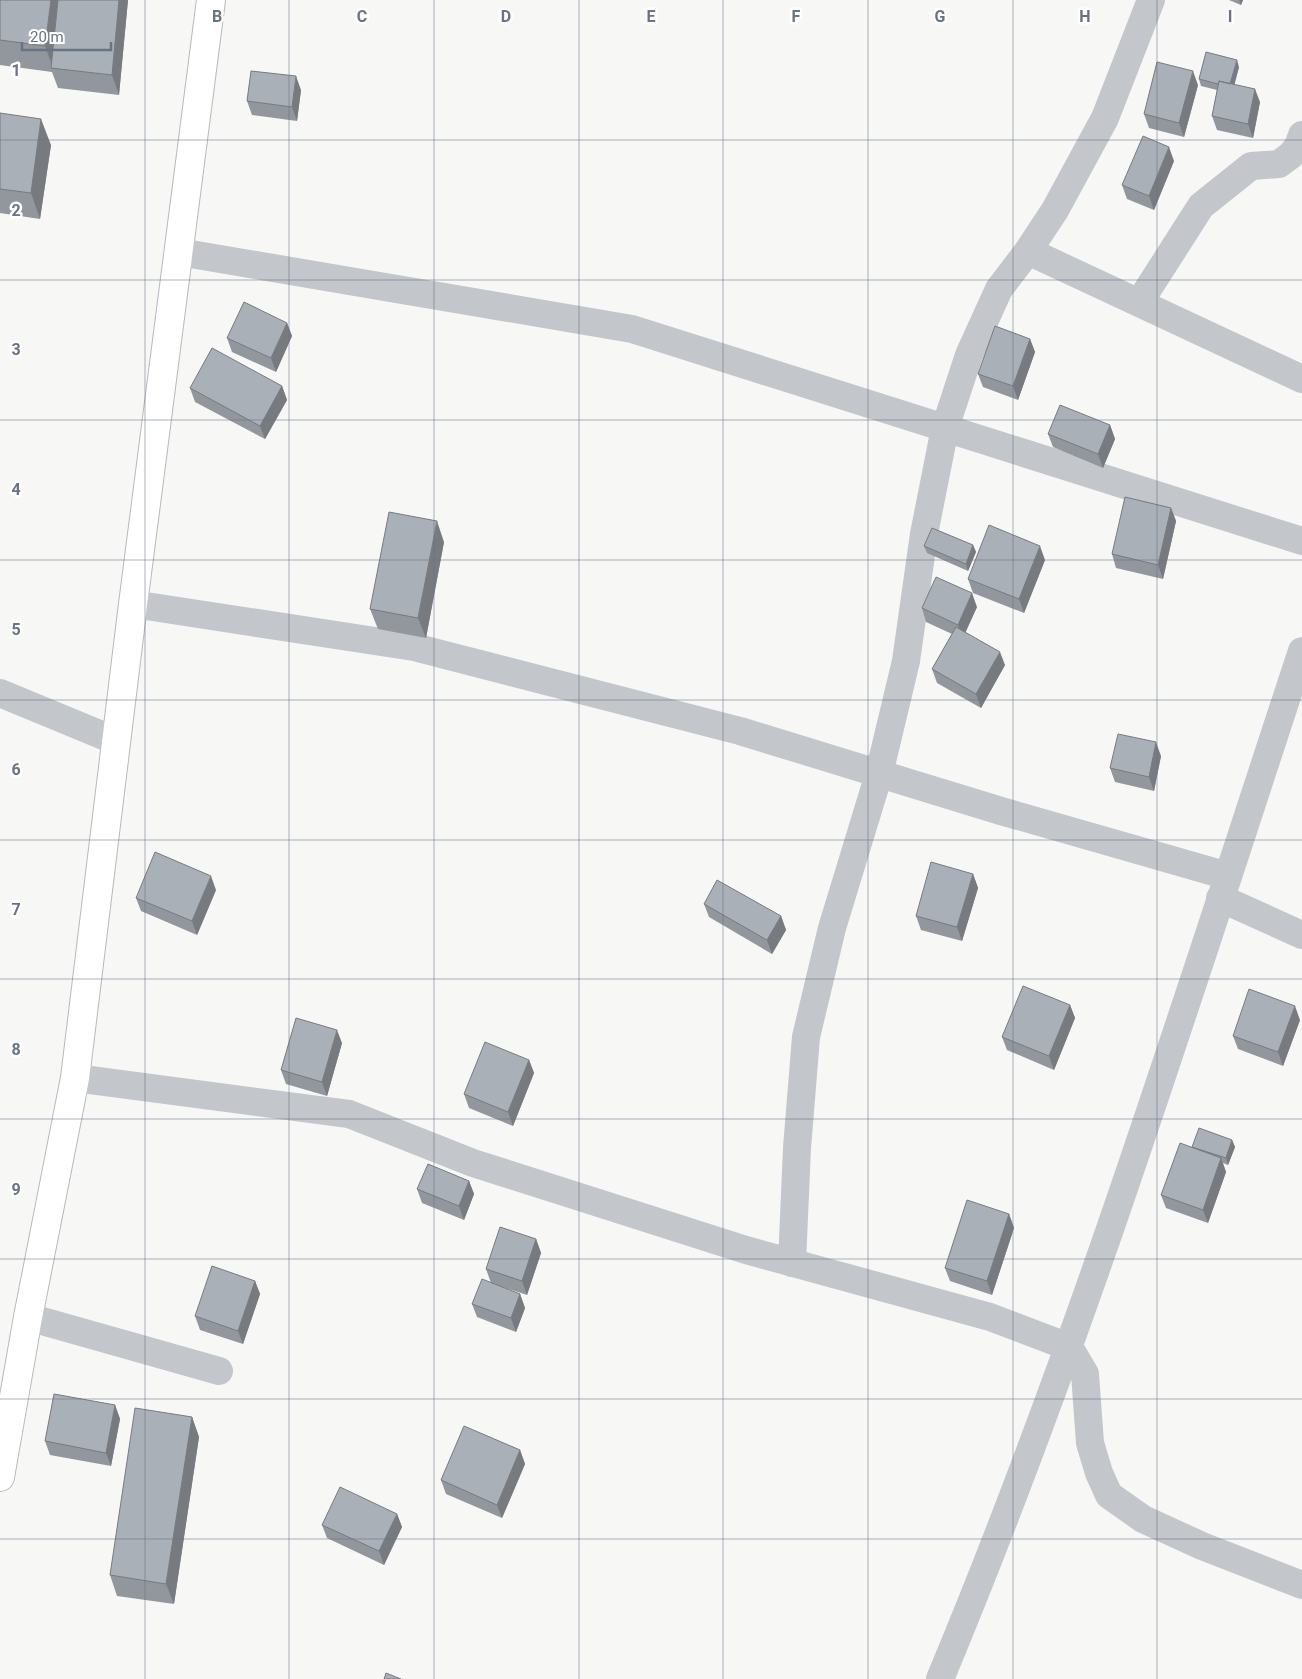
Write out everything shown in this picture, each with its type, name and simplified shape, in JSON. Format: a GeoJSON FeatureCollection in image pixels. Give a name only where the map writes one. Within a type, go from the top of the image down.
{"type":"FeatureCollection","features":[{"type":"Feature","properties":{"kind":"highway"},"geometry":{"type":"LineString","coordinates":[[0,1477],[28,1317],[75,1078],[133,604],[211,0]]}},
{"type":"Feature","properties":{"kind":"street"},"geometry":{"type":"LineString","coordinates":[[792,1263],[797,1148],[806,1037],[832,928],[879,774],[906,661],[924,534],[945,428],[969,355],[999,289],[1028,251],[1055,210],[1105,118],[1151,0]]}},
{"type":"Feature","properties":{"kind":"street"},"geometry":{"type":"LineString","coordinates":[[1139,304],[1201,206],[1251,166],[1279,164],[1291,156],[1298,146],[1302,135]]}},
{"type":"Feature","properties":{"kind":"street"},"geometry":{"type":"LineString","coordinates":[[1028,251],[1302,379]]}},
{"type":"Feature","properties":{"kind":"street"},"geometry":{"type":"LineString","coordinates":[[179,252],[632,329],[1302,541]]}},
{"type":"Feature","properties":{"kind":"street"},"geometry":{"type":"LineString","coordinates":[[133,604],[414,647],[740,731],[1001,811],[1224,887],[1302,935]]}},
{"type":"Feature","properties":{"kind":"street"},"geometry":{"type":"LineString","coordinates":[[940,1679],[984,1573],[1069,1347],[1302,651]]}},
{"type":"Feature","properties":{"kind":"street"},"geometry":{"type":"LineString","coordinates":[[0,693],[116,741]]}},
{"type":"Feature","properties":{"kind":"street"},"geometry":{"type":"LineString","coordinates":[[75,1078],[349,1114],[472,1162],[746,1250],[990,1317],[1069,1347],[1085,1374],[1090,1443],[1099,1473],[1109,1495],[1143,1520],[1202,1546],[1302,1585]]}},
{"type":"Feature","properties":{"kind":"street"},"geometry":{"type":"LineString","coordinates":[[28,1317],[220,1371]]}},
{"type":"Feature","properties":{"kind":"building"},"geometry":{"type":"Polygon","coordinates":[[[0,0],[51,0],[45,46],[0,40],[0,0]]]}},
{"type":"Feature","properties":{"kind":"building"},"geometry":{"type":"Polygon","coordinates":[[[58,0],[119,0],[112,75],[51,68],[58,0]]]}},
{"type":"Feature","properties":{"kind":"building"},"geometry":{"type":"Polygon","coordinates":[[[1206,52],[1237,60],[1230,84],[1219,81],[1218,84],[1199,79],[1206,52]]]}},
{"type":"Feature","properties":{"kind":"building"},"geometry":{"type":"Polygon","coordinates":[[[1157,62],[1193,71],[1179,123],[1144,114],[1157,62]]]}},
{"type":"Feature","properties":{"kind":"building"},"geometry":{"type":"Polygon","coordinates":[[[251,71],[296,76],[292,107],[247,101],[251,71]]]}},
{"type":"Feature","properties":{"kind":"building"},"geometry":{"type":"Polygon","coordinates":[[[1219,81],[1255,89],[1248,124],[1212,116],[1219,81]]]}},
{"type":"Feature","properties":{"kind":"building"},"geometry":{"type":"Polygon","coordinates":[[[0,113],[41,119],[31,193],[0,189],[0,113]]]}},
{"type":"Feature","properties":{"kind":"building"},"geometry":{"type":"Polygon","coordinates":[[[1143,136],[1169,147],[1149,196],[1122,185],[1143,136]]]}},
{"type":"Feature","properties":{"kind":"building"},"geometry":{"type":"Polygon","coordinates":[[[244,302],[287,323],[271,358],[227,338],[244,302]]]}},
{"type":"Feature","properties":{"kind":"building"},"geometry":{"type":"Polygon","coordinates":[[[995,326],[1030,339],[1013,386],[978,374],[995,326]]]}},
{"type":"Feature","properties":{"kind":"building"},"geometry":{"type":"Polygon","coordinates":[[[212,348],[282,386],[260,426],[190,388],[212,348]]]}},
{"type":"Feature","properties":{"kind":"building"},"geometry":{"type":"Polygon","coordinates":[[[1060,405],[1110,425],[1098,454],[1048,434],[1060,405]]]}},
{"type":"Feature","properties":{"kind":"building"},"geometry":{"type":"Polygon","coordinates":[[[1125,497],[1171,508],[1158,565],[1112,554],[1125,497]]]}},
{"type":"Feature","properties":{"kind":"building"},"geometry":{"type":"Polygon","coordinates":[[[389,512],[437,521],[418,618],[370,609],[389,512]]]}},
{"type":"Feature","properties":{"kind":"building"},"geometry":{"type":"Polygon","coordinates":[[[989,525],[1040,546],[1019,599],[968,579],[989,525]]]}},
{"type":"Feature","properties":{"kind":"building"},"geometry":{"type":"Polygon","coordinates":[[[932,528],[973,545],[966,564],[924,546],[932,528]]]}},
{"type":"Feature","properties":{"kind":"building"},"geometry":{"type":"Polygon","coordinates":[[[936,577],[972,593],[958,625],[922,608],[936,577]]]}},
{"type":"Feature","properties":{"kind":"building"},"geometry":{"type":"Polygon","coordinates":[[[956,627],[1000,652],[976,694],[932,669],[956,627]]]}},
{"type":"Feature","properties":{"kind":"building"},"geometry":{"type":"Polygon","coordinates":[[[1118,734],[1156,742],[1149,777],[1110,768],[1118,734]]]}},
{"type":"Feature","properties":{"kind":"building"},"geometry":{"type":"Polygon","coordinates":[[[155,852],[211,876],[192,921],[136,898],[155,852]]]}},
{"type":"Feature","properties":{"kind":"building"},"geometry":{"type":"Polygon","coordinates":[[[931,862],[973,874],[957,927],[916,916],[931,862]]]}},
{"type":"Feature","properties":{"kind":"building"},"geometry":{"type":"Polygon","coordinates":[[[717,880],[781,916],[767,940],[704,904],[717,880]]]}},
{"type":"Feature","properties":{"kind":"building"},"geometry":{"type":"Polygon","coordinates":[[[1023,986],[1070,1005],[1049,1056],[1002,1037],[1023,986]]]}},
{"type":"Feature","properties":{"kind":"building"},"geometry":{"type":"Polygon","coordinates":[[[1249,989],[1295,1006],[1278,1052],[1233,1036],[1249,989]]]}},
{"type":"Feature","properties":{"kind":"building"},"geometry":{"type":"Polygon","coordinates":[[[296,1018],[337,1030],[322,1082],[281,1070],[296,1018]]]}},
{"type":"Feature","properties":{"kind":"building"},"geometry":{"type":"Polygon","coordinates":[[[485,1042],[529,1060],[508,1112],[464,1094],[485,1042]]]}},
{"type":"Feature","properties":{"kind":"building"},"geometry":{"type":"Polygon","coordinates":[[[1199,1128],[1232,1140],[1226,1158],[1192,1147],[1199,1128]]]}},
{"type":"Feature","properties":{"kind":"building"},"geometry":{"type":"Polygon","coordinates":[[[1180,1143],[1221,1158],[1203,1210],[1161,1195],[1180,1143]]]}},
{"type":"Feature","properties":{"kind":"building"},"geometry":{"type":"Polygon","coordinates":[[[428,1164],[469,1181],[459,1206],[417,1189],[428,1164]]]}},
{"type":"Feature","properties":{"kind":"building"},"geometry":{"type":"Polygon","coordinates":[[[967,1200],[1009,1214],[987,1281],[945,1268],[967,1200]]]}},
{"type":"Feature","properties":{"kind":"building"},"geometry":{"type":"Polygon","coordinates":[[[500,1227],[536,1239],[522,1281],[486,1269],[500,1227]]]}},
{"type":"Feature","properties":{"kind":"building"},"geometry":{"type":"Polygon","coordinates":[[[212,1266],[255,1281],[238,1331],[195,1316],[212,1266]]]}},
{"type":"Feature","properties":{"kind":"building"},"geometry":{"type":"Polygon","coordinates":[[[482,1279],[520,1294],[511,1318],[472,1304],[482,1279]]]}},
{"type":"Feature","properties":{"kind":"building"},"geometry":{"type":"Polygon","coordinates":[[[54,1394],[115,1405],[106,1453],[45,1441],[54,1394]]]}},
{"type":"Feature","properties":{"kind":"building"},"geometry":{"type":"Polygon","coordinates":[[[135,1408],[192,1417],[166,1584],[110,1575],[135,1408]]]}},
{"type":"Feature","properties":{"kind":"building"},"geometry":{"type":"Polygon","coordinates":[[[464,1426],[520,1450],[497,1505],[441,1480],[464,1426]]]}},
{"type":"Feature","properties":{"kind":"building"},"geometry":{"type":"Polygon","coordinates":[[[340,1487],[397,1514],[379,1551],[322,1525],[340,1487]]]}},
{"type":"Feature","properties":{"kind":"building"},"geometry":{"type":"Polygon","coordinates":[[[386,1673],[401,1679],[384,1679],[386,1673]]]}}]}
